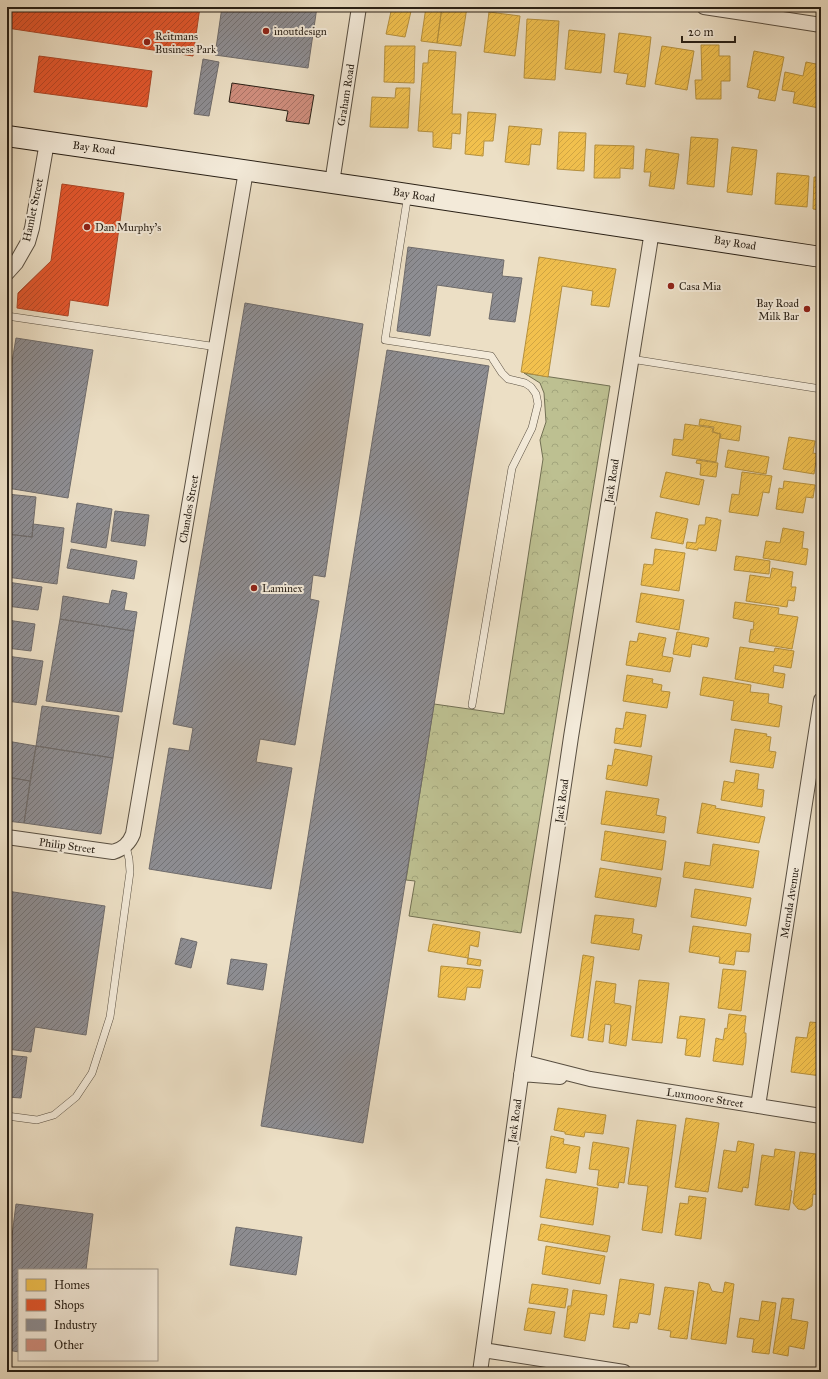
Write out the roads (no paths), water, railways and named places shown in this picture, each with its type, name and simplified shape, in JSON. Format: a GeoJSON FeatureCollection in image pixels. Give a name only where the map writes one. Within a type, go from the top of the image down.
{"type":"FeatureCollection","features":[{"type":"Feature","properties":{"kind":"main road","name":"Bay Road"},"geometry":{"type":"LineString","coordinates":[[7,136],[652,230],[821,257]]}},
{"type":"Feature","properties":{"kind":"street","name":"Graham Road"},"geometry":{"type":"LineString","coordinates":[[332,183],[360,7]]}},
{"type":"Feature","properties":{"kind":"street"},"geometry":{"type":"LineString","coordinates":[[704,7],[821,25]]}},
{"type":"Feature","properties":{"kind":"street","name":"Hamlet Street"},"geometry":{"type":"LineString","coordinates":[[7,273],[16,263],[28,242],[32,228],[47,142]]}},
{"type":"Feature","properties":{"kind":"street","name":"Chandos Street"},"geometry":{"type":"LineString","coordinates":[[126,846],[130,841],[136,825],[246,171]]}},
{"type":"Feature","properties":{"kind":"street","name":"Jack Road"},"geometry":{"type":"LineString","coordinates":[[480,1372],[522,1068],[571,737],[652,230]]}},
{"type":"Feature","properties":{"kind":"street","name":"Mernda Avenue"},"geometry":{"type":"LineString","coordinates":[[758,1106],[821,700]]}},
{"type":"Feature","properties":{"kind":"street","name":"Philip Street"},"geometry":{"type":"LineString","coordinates":[[7,837],[107,852],[120,850],[126,846]]}},
{"type":"Feature","properties":{"kind":"street","name":"Luxmoore Street"},"geometry":{"type":"LineString","coordinates":[[522,1068],[821,1116]]}},
{"type":"Feature","properties":{"kind":"street"},"geometry":{"type":"LineString","coordinates":[[483,1350],[624,1372]]}},
{"type":"Feature","properties":{"kind":"lane"},"geometry":{"type":"LineString","coordinates":[[408,194],[385,340],[491,356],[502,373],[508,379],[525,383],[531,387],[536,394],[538,404],[532,428],[512,468],[472,705]]}},
{"type":"Feature","properties":{"kind":"lane"},"geometry":{"type":"LineString","coordinates":[[7,316],[217,347]]}},
{"type":"Feature","properties":{"kind":"lane"},"geometry":{"type":"LineString","coordinates":[[631,359],[821,389]]}},
{"type":"Feature","properties":{"kind":"lane"},"geometry":{"type":"LineString","coordinates":[[7,1116],[37,1120],[54,1114],[76,1097],[92,1073],[110,1017],[130,872],[126,846]]}},
{"type":"Feature","properties":{"kind":"place","name":"inoutdesign"},"geometry":{"type":"Point","coordinates":[266,31]}},
{"type":"Feature","properties":{"kind":"place","name":"Reitmans Business Park"},"geometry":{"type":"Point","coordinates":[147,42]}},
{"type":"Feature","properties":{"kind":"place","name":"Dan Murphy's"},"geometry":{"type":"Point","coordinates":[87,227]}},
{"type":"Feature","properties":{"kind":"place","name":"Casa Mia"},"geometry":{"type":"Point","coordinates":[671,286]}},
{"type":"Feature","properties":{"kind":"place","name":"Bay Road Milk Bar"},"geometry":{"type":"Point","coordinates":[807,309]}},
{"type":"Feature","properties":{"kind":"place","name":"Laminex"},"geometry":{"type":"Point","coordinates":[254,588]}}]}
